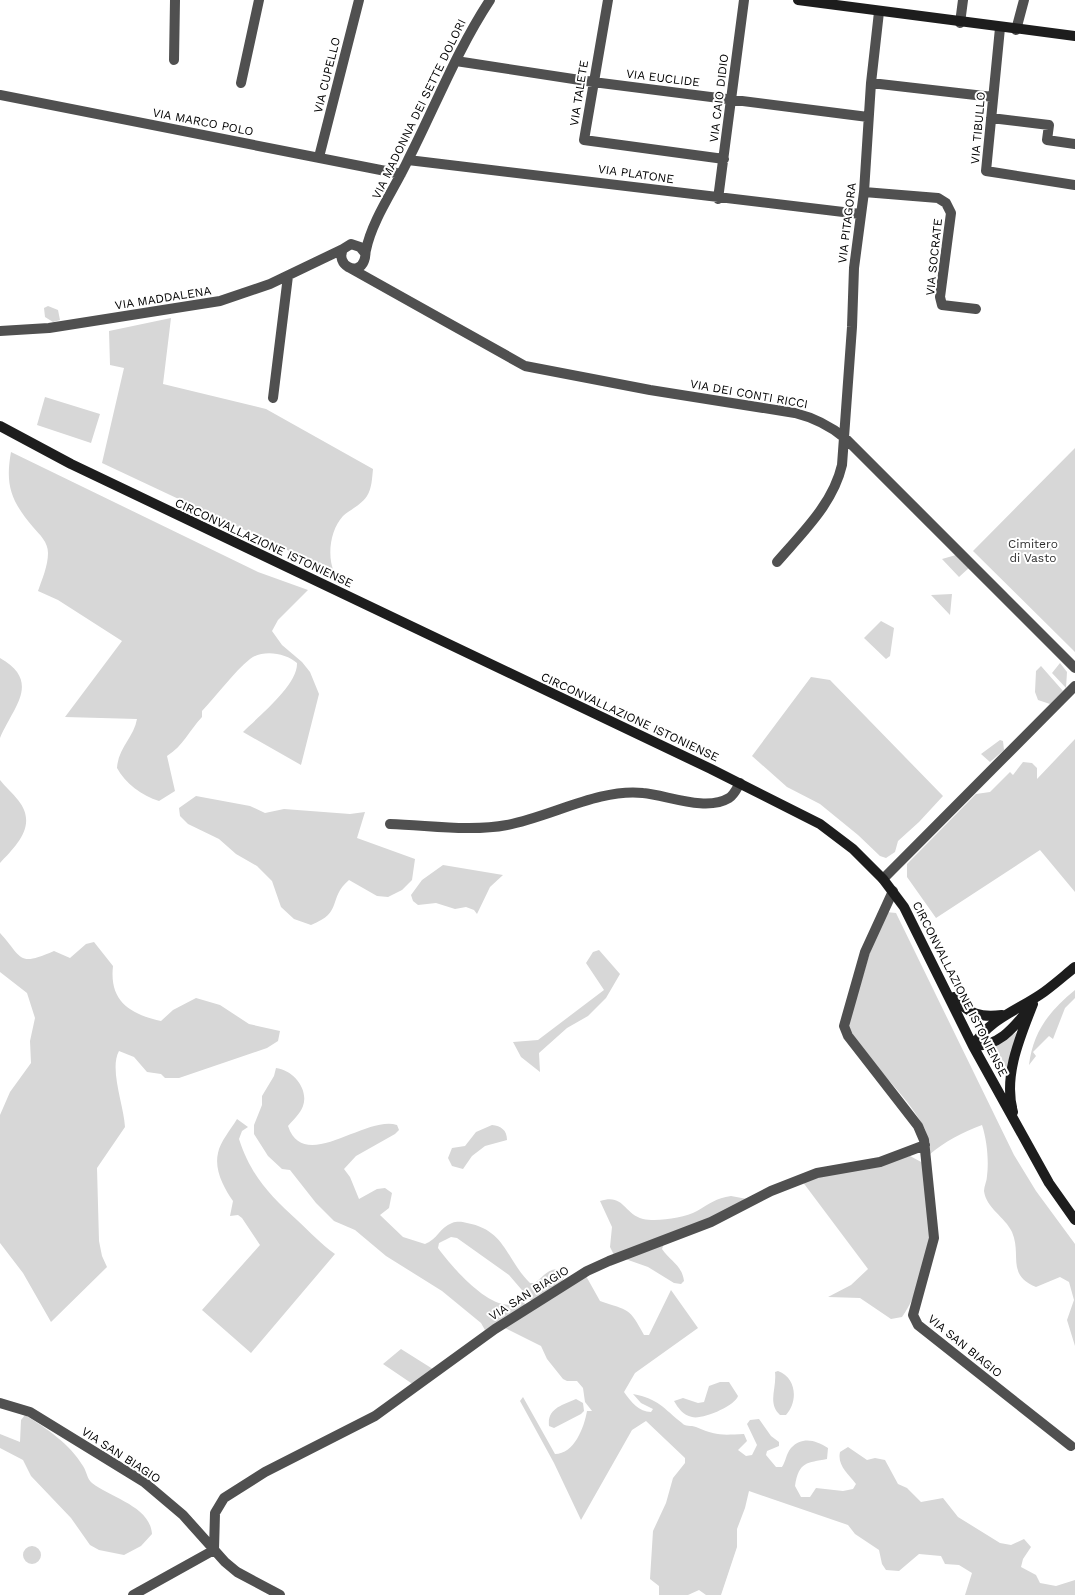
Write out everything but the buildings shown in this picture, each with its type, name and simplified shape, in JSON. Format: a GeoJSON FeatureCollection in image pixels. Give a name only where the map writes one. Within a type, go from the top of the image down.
{"type":"FeatureCollection","features":[{"type":"Feature","properties":{"kind":"main road"},"geometry":{"type":"LineString","coordinates":[[798,0],[960,23],[1075,36]]}},
{"type":"Feature","properties":{"kind":"main road","name":"CIRCONVALLAZIONE ISTONIENSE"},"geometry":{"type":"LineString","coordinates":[[0,426],[25,441],[105,480],[740,783],[820,824],[853,850],[883,879],[904,907],[973,1046],[1049,1183],[1075,1220]]}},
{"type":"Feature","properties":{"kind":"main road"},"geometry":{"type":"LineString","coordinates":[[973,1046],[983,1046],[995,1042],[1006,1035],[1044,992],[1075,967]]}},
{"type":"Feature","properties":{"kind":"main road"},"geometry":{"type":"LineString","coordinates":[[941,980],[966,1011],[980,1016],[1003,1015]]}},
{"type":"Feature","properties":{"kind":"main road"},"geometry":{"type":"LineString","coordinates":[[973,1046],[986,1028],[1003,1015],[1044,992]]}},
{"type":"Feature","properties":{"kind":"main road"},"geometry":{"type":"LineString","coordinates":[[1016,1123],[1010,1103],[1012,1069],[1016,1051],[1033,1004]]}},
{"type":"Feature","properties":{"kind":"street"},"geometry":{"type":"LineString","coordinates":[[174,60],[175,0]]}},
{"type":"Feature","properties":{"kind":"street"},"geometry":{"type":"LineString","coordinates":[[241,83],[259,0]]}},
{"type":"Feature","properties":{"kind":"street","name":"VIA CUPELLO"},"geometry":{"type":"LineString","coordinates":[[319,157],[359,0]]}},
{"type":"Feature","properties":{"kind":"street","name":"VIA MADONNA DEI SETTE DOLORI"},"geometry":{"type":"LineString","coordinates":[[365,254],[372,230],[456,61],[490,0]]}},
{"type":"Feature","properties":{"kind":"street","name":"VIA TALETE"},"geometry":{"type":"LineString","coordinates":[[608,0],[584,140],[724,160]]}},
{"type":"Feature","properties":{"kind":"street","name":"VIA CAIO DIDIO"},"geometry":{"type":"LineString","coordinates":[[718,199],[744,0]]}},
{"type":"Feature","properties":{"kind":"street"},"geometry":{"type":"LineString","coordinates":[[960,23],[963,0]]}},
{"type":"Feature","properties":{"kind":"street"},"geometry":{"type":"LineString","coordinates":[[1016,30],[1024,0]]}},
{"type":"Feature","properties":{"kind":"street","name":"VIA PITAGORA"},"geometry":{"type":"LineString","coordinates":[[777,562],[811,523],[829,497],[840,473],[845,438],[854,268],[864,192],[868,117],[879,12]]}},
{"type":"Feature","properties":{"kind":"street","name":"VIA TIBULLO"},"geometry":{"type":"LineString","coordinates":[[1000,28],[986,171],[1075,185]]}},
{"type":"Feature","properties":{"kind":"street","name":"VIA EUCLIDE"},"geometry":{"type":"LineString","coordinates":[[456,61],[593,82],[868,117]]}},
{"type":"Feature","properties":{"kind":"street"},"geometry":{"type":"LineString","coordinates":[[871,83],[993,97]]}},
{"type":"Feature","properties":{"kind":"street","name":"VIA MARCO POLO"},"geometry":{"type":"LineString","coordinates":[[0,95],[401,174]]}},
{"type":"Feature","properties":{"kind":"street"},"geometry":{"type":"LineString","coordinates":[[991,118],[1049,125],[1047,140],[1075,144]]}},
{"type":"Feature","properties":{"kind":"street","name":"VIA PLATONE"},"geometry":{"type":"LineString","coordinates":[[408,160],[579,179],[718,199],[860,214]]}},
{"type":"Feature","properties":{"kind":"street","name":"VIA SOCRATE"},"geometry":{"type":"LineString","coordinates":[[864,192],[938,198],[946,202],[951,213],[940,297],[942,305],[976,309]]}},
{"type":"Feature","properties":{"kind":"street","name":"VIA MADONNA DEI SETTE DOLORI"},"geometry":{"type":"LineString","coordinates":[[347,247],[372,230]]}},
{"type":"Feature","properties":{"kind":"street"},"geometry":{"type":"LineString","coordinates":[[346,266],[341,255],[347,247],[360,246],[365,254],[372,280]]}},
{"type":"Feature","properties":{"kind":"street","name":"VIA MADDALENA"},"geometry":{"type":"LineString","coordinates":[[0,331],[49,328],[220,301],[288,276],[347,247]]}},
{"type":"Feature","properties":{"kind":"street"},"geometry":{"type":"LineString","coordinates":[[322,259],[346,266],[361,266],[365,254]]}},
{"type":"Feature","properties":{"kind":"street","name":"VIA DEI CONTI RICCI"},"geometry":{"type":"LineString","coordinates":[[346,266],[525,366],[650,390],[795,413],[815,418],[845,438],[1075,668]]}},
{"type":"Feature","properties":{"kind":"street"},"geometry":{"type":"LineString","coordinates":[[273,398],[288,276]]}},
{"type":"Feature","properties":{"kind":"street"},"geometry":{"type":"LineString","coordinates":[[883,879],[1075,686]]}},
{"type":"Feature","properties":{"kind":"street"},"geometry":{"type":"LineString","coordinates":[[390,824],[466,828],[508,825],[623,793],[643,793],[686,803],[720,802],[730,798],[740,783]]}},
{"type":"Feature","properties":{"kind":"street","name":"VIA SAN BIAGIO"},"geometry":{"type":"LineString","coordinates":[[893,891],[865,952],[844,1026],[848,1036],[918,1126],[925,1145],[934,1238],[914,1306],[914,1319],[918,1325],[1071,1446]]}},
{"type":"Feature","properties":{"kind":"street","name":"VIA SAN BIAGIO"},"geometry":{"type":"LineString","coordinates":[[214,1550],[215,1513],[224,1498],[265,1472],[375,1416],[495,1329],[587,1272],[609,1261],[711,1222],[771,1191],[817,1173],[880,1162],[925,1145]]}},
{"type":"Feature","properties":{"kind":"street","name":"VIA SAN BIAGIO"},"geometry":{"type":"LineString","coordinates":[[0,1403],[30,1412],[144,1482],[183,1515],[214,1550],[237,1572],[280,1595]]}},
{"type":"Feature","properties":{"kind":"street"},"geometry":{"type":"LineString","coordinates":[[134,1595],[214,1550]]}},
{"type":"Feature","properties":{"kind":"green space"},"geometry":{"type":"Polygon","coordinates":[[[48,306],[58,310],[60,320],[53,322],[45,317],[44,308],[48,306]]]}},
{"type":"Feature","properties":{"kind":"green space"},"geometry":{"type":"Polygon","coordinates":[[[171,318],[163,384],[266,409],[373,469],[369,493],[365,499],[343,516],[335,528],[330,551],[334,572],[102,463],[124,368],[110,365],[109,331],[171,318]]]}},
{"type":"Feature","properties":{"kind":"green space"},"geometry":{"type":"Polygon","coordinates":[[[45,397],[100,414],[91,443],[37,425],[45,397]]]}},
{"type":"Feature","properties":{"kind":"green space","name":"Cimitero di Vasto"},"geometry":{"type":"Polygon","coordinates":[[[1075,448],[1075,652],[973,551],[1075,448]]]}},
{"type":"Feature","properties":{"kind":"green space"},"geometry":{"type":"Polygon","coordinates":[[[11,452],[258,572],[308,590],[278,620],[272,631],[282,645],[302,662],[310,672],[319,694],[301,765],[243,732],[285,690],[296,672],[297,663],[281,655],[268,653],[250,659],[202,711],[202,717],[182,743],[167,756],[175,791],[159,801],[146,796],[135,788],[120,774],[117,768],[120,754],[133,731],[137,719],[65,717],[122,641],[58,600],[38,591],[46,568],[48,549],[43,539],[25,518],[15,501],[9,474],[11,452]]]}},
{"type":"Feature","properties":{"kind":"green space"},"geometry":{"type":"Polygon","coordinates":[[[956,555],[970,567],[959,577],[942,559],[956,555]]]}},
{"type":"Feature","properties":{"kind":"green space"},"geometry":{"type":"Polygon","coordinates":[[[952,594],[950,615],[931,595],[952,594]]]}},
{"type":"Feature","properties":{"kind":"green space"},"geometry":{"type":"Polygon","coordinates":[[[881,621],[894,628],[890,656],[886,659],[864,638],[881,621]]]}},
{"type":"Feature","properties":{"kind":"green space"},"geometry":{"type":"Polygon","coordinates":[[[0,658],[13,667],[20,676],[22,686],[17,705],[0,738],[0,658]]]}},
{"type":"Feature","properties":{"kind":"green space"},"geometry":{"type":"Polygon","coordinates":[[[1060,663],[1067,672],[1066,688],[1052,673],[1060,663]]]}},
{"type":"Feature","properties":{"kind":"green space"},"geometry":{"type":"Polygon","coordinates":[[[1041,666],[1063,691],[1050,704],[1038,700],[1035,692],[1036,671],[1041,666]]]}},
{"type":"Feature","properties":{"kind":"green space"},"geometry":{"type":"Polygon","coordinates":[[[811,677],[830,680],[943,796],[898,841],[895,852],[886,858],[880,856],[820,804],[787,787],[752,756],[811,677]]]}},
{"type":"Feature","properties":{"kind":"green space"},"geometry":{"type":"Polygon","coordinates":[[[1075,739],[1075,892],[1040,850],[936,918],[907,877],[907,864],[976,794],[990,792],[1010,772],[1013,775],[1023,762],[1032,763],[1037,768],[1037,779],[1075,739]]]}},
{"type":"Feature","properties":{"kind":"green space"},"geometry":{"type":"Polygon","coordinates":[[[1000,740],[1003,741],[1004,750],[990,762],[981,754],[1000,740]]]}},
{"type":"Feature","properties":{"kind":"green space"},"geometry":{"type":"Polygon","coordinates":[[[0,780],[24,809],[26,826],[18,842],[0,863],[0,780]]]}},
{"type":"Feature","properties":{"kind":"green space"},"geometry":{"type":"Polygon","coordinates":[[[196,796],[250,806],[265,813],[284,809],[350,814],[365,812],[357,838],[415,859],[412,880],[402,890],[388,897],[377,896],[349,880],[338,893],[332,910],[321,920],[311,925],[294,919],[281,907],[272,881],[257,866],[236,854],[219,839],[188,824],[180,816],[179,808],[196,796]]]}},
{"type":"Feature","properties":{"kind":"green space"},"geometry":{"type":"Polygon","coordinates":[[[443,865],[503,875],[490,887],[477,914],[474,910],[466,907],[455,909],[436,903],[418,905],[413,901],[411,895],[422,880],[443,865]]]}},
{"type":"Feature","properties":{"kind":"green space"},"geometry":{"type":"Polygon","coordinates":[[[886,912],[896,913],[1014,1155],[1036,1191],[1075,1244],[1075,1346],[1067,1320],[1074,1300],[1069,1282],[1060,1277],[1036,1287],[1021,1277],[1016,1264],[1015,1240],[1012,1232],[985,1197],[988,1157],[982,1125],[954,1137],[929,1155],[926,1132],[917,1115],[865,1052],[848,1026],[876,932],[886,912]]]}},
{"type":"Feature","properties":{"kind":"green space"},"geometry":{"type":"Polygon","coordinates":[[[0,933],[17,954],[27,959],[54,951],[70,958],[86,944],[94,942],[113,966],[114,988],[118,997],[131,1010],[150,1018],[161,1021],[173,1010],[196,998],[220,1005],[249,1024],[280,1031],[278,1041],[267,1048],[179,1078],[165,1078],[161,1074],[147,1072],[134,1057],[119,1051],[116,1059],[116,1077],[125,1127],[97,1168],[99,1241],[102,1256],[107,1267],[51,1322],[23,1273],[0,1243],[0,1115],[10,1092],[31,1063],[30,1041],[35,1018],[27,993],[0,972],[0,933]]]}},
{"type":"Feature","properties":{"kind":"green space"},"geometry":{"type":"Polygon","coordinates":[[[599,950],[620,974],[606,998],[588,1016],[567,1028],[539,1053],[540,1072],[521,1057],[513,1042],[538,1040],[604,990],[586,963],[593,952],[599,950]]]}},
{"type":"Feature","properties":{"kind":"green space"},"geometry":{"type":"Polygon","coordinates":[[[1075,990],[1075,998],[1065,1008],[1053,1039],[1049,1036],[1033,1052],[1036,1056],[1029,1065],[1038,1032],[1057,1006],[1075,990]]]}},
{"type":"Feature","properties":{"kind":"green space"},"geometry":{"type":"Polygon","coordinates":[[[1024,1023],[1009,1074],[995,1046],[1017,1032],[1024,1023]]]}},
{"type":"Feature","properties":{"kind":"green space"},"geometry":{"type":"Polygon","coordinates":[[[276,1068],[294,1076],[302,1087],[304,1093],[303,1106],[288,1126],[296,1139],[307,1145],[336,1140],[384,1124],[397,1125],[399,1130],[395,1134],[356,1156],[344,1169],[350,1177],[359,1199],[377,1189],[385,1188],[392,1193],[389,1208],[380,1215],[403,1237],[425,1244],[433,1240],[444,1227],[452,1223],[462,1222],[480,1227],[498,1239],[530,1283],[535,1283],[547,1273],[557,1269],[561,1270],[564,1277],[560,1287],[533,1303],[509,1275],[457,1238],[451,1237],[439,1243],[438,1248],[444,1256],[476,1289],[501,1304],[512,1304],[522,1299],[526,1306],[485,1330],[481,1323],[442,1291],[386,1256],[355,1230],[334,1221],[316,1203],[290,1170],[282,1169],[268,1156],[254,1134],[254,1125],[262,1105],[262,1096],[274,1076],[276,1068]]]}},
{"type":"Feature","properties":{"kind":"green space"},"geometry":{"type":"Polygon","coordinates":[[[237,1119],[248,1127],[242,1131],[239,1139],[249,1164],[262,1184],[287,1211],[335,1254],[251,1353],[202,1310],[260,1245],[242,1218],[238,1215],[230,1216],[233,1201],[223,1185],[217,1166],[219,1149],[237,1119]]]}},
{"type":"Feature","properties":{"kind":"green space"},"geometry":{"type":"Polygon","coordinates":[[[492,1125],[503,1129],[507,1140],[485,1146],[472,1156],[463,1169],[452,1166],[448,1158],[452,1148],[465,1146],[476,1132],[492,1125]]]}},
{"type":"Feature","properties":{"kind":"green space"},"geometry":{"type":"Polygon","coordinates":[[[910,1156],[923,1163],[931,1233],[930,1250],[912,1301],[902,1317],[891,1319],[860,1298],[828,1297],[851,1285],[868,1269],[802,1181],[910,1156]]]}},
{"type":"Feature","properties":{"kind":"green space"},"geometry":{"type":"Polygon","coordinates":[[[731,1196],[747,1199],[664,1244],[662,1249],[681,1271],[684,1281],[681,1284],[674,1283],[648,1267],[614,1255],[610,1247],[612,1227],[600,1201],[614,1200],[636,1216],[643,1219],[656,1220],[685,1216],[717,1200],[731,1196]]]}},
{"type":"Feature","properties":{"kind":"green space"},"geometry":{"type":"Polygon","coordinates":[[[586,1276],[600,1301],[627,1311],[635,1319],[644,1335],[649,1335],[671,1290],[698,1328],[635,1373],[624,1392],[632,1403],[639,1408],[647,1412],[651,1412],[653,1409],[641,1403],[633,1394],[655,1401],[685,1425],[719,1434],[744,1434],[747,1441],[738,1450],[746,1456],[752,1455],[757,1445],[747,1424],[750,1420],[759,1419],[771,1436],[779,1442],[779,1446],[767,1451],[766,1455],[776,1467],[782,1467],[789,1450],[795,1444],[809,1440],[823,1445],[828,1448],[827,1459],[809,1463],[799,1472],[795,1486],[801,1497],[810,1497],[816,1488],[843,1491],[853,1489],[856,1484],[844,1469],[839,1457],[840,1452],[848,1447],[867,1460],[875,1458],[885,1460],[898,1484],[907,1488],[921,1502],[943,1498],[958,1517],[1000,1543],[1011,1545],[1024,1539],[1031,1547],[1023,1559],[1021,1567],[1036,1575],[1040,1583],[1056,1586],[1075,1580],[1075,1595],[965,1595],[972,1573],[959,1565],[945,1564],[941,1556],[919,1554],[899,1571],[886,1570],[882,1564],[879,1550],[855,1534],[848,1525],[749,1491],[737,1529],[737,1547],[721,1595],[706,1595],[699,1590],[688,1595],[659,1595],[659,1586],[650,1579],[653,1531],[666,1503],[673,1478],[685,1463],[685,1458],[646,1421],[632,1430],[581,1520],[554,1463],[520,1401],[523,1397],[555,1454],[562,1453],[573,1445],[581,1432],[587,1411],[592,1411],[585,1402],[583,1388],[577,1381],[563,1379],[547,1359],[541,1346],[503,1327],[586,1276]]]}},
{"type":"Feature","properties":{"kind":"green space"},"geometry":{"type":"Polygon","coordinates":[[[401,1349],[436,1371],[414,1385],[383,1364],[401,1349]]]}},
{"type":"Feature","properties":{"kind":"green space"},"geometry":{"type":"Polygon","coordinates":[[[778,1371],[789,1379],[794,1391],[790,1410],[786,1415],[780,1415],[776,1410],[773,1400],[775,1372],[778,1371]]]}},
{"type":"Feature","properties":{"kind":"green space"},"geometry":{"type":"Polygon","coordinates":[[[720,1382],[729,1382],[738,1396],[731,1404],[718,1411],[692,1417],[683,1413],[674,1401],[683,1398],[698,1403],[704,1402],[709,1386],[720,1382]]]}},
{"type":"Feature","properties":{"kind":"green space"},"geometry":{"type":"Polygon","coordinates":[[[576,1399],[583,1403],[584,1411],[581,1414],[554,1428],[549,1426],[549,1420],[553,1411],[561,1405],[576,1399]]]}},
{"type":"Feature","properties":{"kind":"green space"},"geometry":{"type":"Polygon","coordinates":[[[25,1415],[49,1431],[78,1458],[92,1483],[128,1504],[144,1516],[150,1524],[152,1534],[141,1546],[124,1555],[99,1550],[90,1545],[71,1518],[31,1476],[23,1460],[0,1448],[0,1434],[20,1442],[21,1420],[25,1415]]]}},
{"type":"Feature","properties":{"kind":"green space"},"geometry":{"type":"Polygon","coordinates":[[[28,1546],[36,1546],[41,1551],[39,1562],[28,1564],[23,1559],[23,1551],[28,1546]]]}}]}
